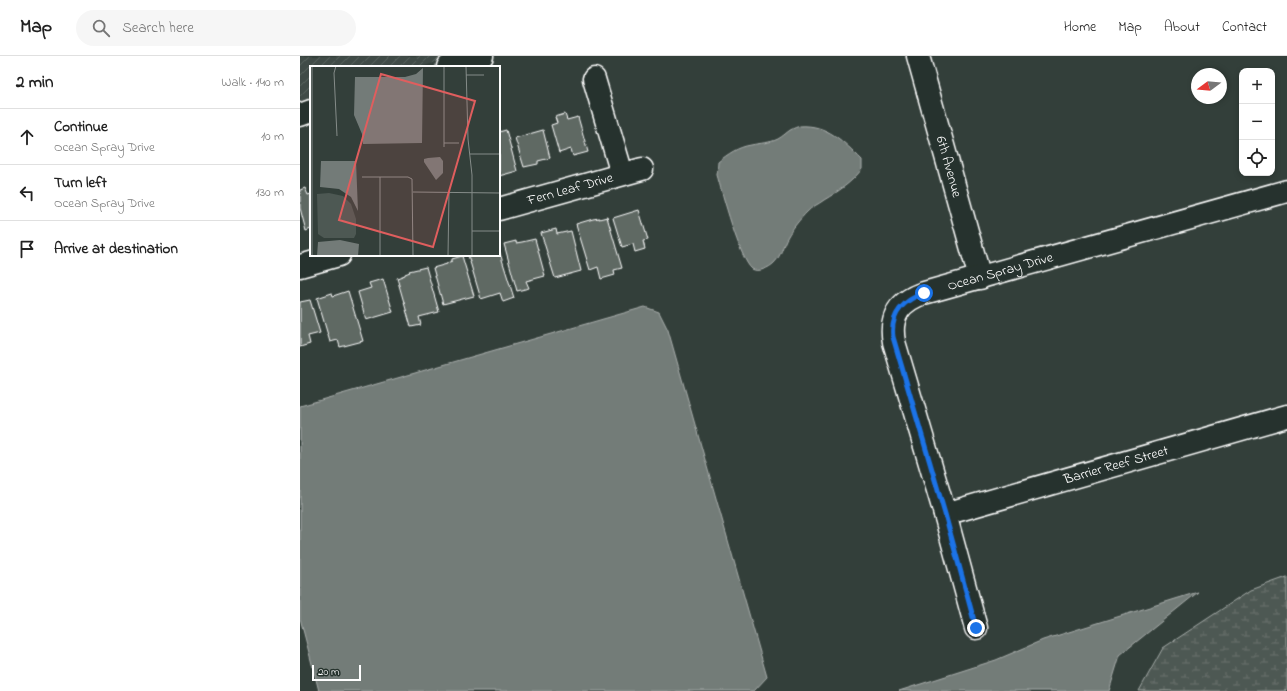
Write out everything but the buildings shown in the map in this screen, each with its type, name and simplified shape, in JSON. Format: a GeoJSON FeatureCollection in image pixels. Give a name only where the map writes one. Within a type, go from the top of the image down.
{"type":"FeatureCollection","features":[{"type":"Feature","properties":{"kind":"street"},"geometry":{"type":"LineString","coordinates":[[451,66],[482,56]]}},
{"type":"Feature","properties":{"kind":"street","name":"6th Avenue"},"geometry":{"type":"LineString","coordinates":[[919,56],[980,278]]}},
{"type":"Feature","properties":{"kind":"street","name":"Fern Leaf Drive"},"geometry":{"type":"LineString","coordinates":[[500,209],[632,172],[594,79]]}},
{"type":"Feature","properties":{"kind":"street"},"geometry":{"type":"LineString","coordinates":[[300,115],[310,111]]}},
{"type":"Feature","properties":{"kind":"street","name":"Ocean Spray Drive"},"geometry":{"type":"LineString","coordinates":[[976,628],[945,514],[894,342],[892,326],[898,311],[906,302],[916,296],[1287,191]]}},
{"type":"Feature","properties":{"kind":"street"},"geometry":{"type":"LineString","coordinates":[[300,266],[335,256]]}},
{"type":"Feature","properties":{"kind":"street","name":"Barrier Reef Street"},"geometry":{"type":"LineString","coordinates":[[945,514],[1287,416]]}},
{"type":"Feature","properties":{"kind":"shaded area"},"geometry":{"type":"Polygon","coordinates":[[[300,56],[455,56],[424,66],[310,66],[310,102],[300,106],[300,56]]]}},
{"type":"Feature","properties":{"kind":"shaded area"},"geometry":{"type":"Polygon","coordinates":[[[800,126],[819,128],[827,131],[842,141],[862,160],[862,169],[844,186],[804,215],[790,233],[779,257],[774,263],[769,267],[754,270],[747,263],[742,253],[732,225],[717,175],[718,162],[737,149],[778,139],[790,130],[800,126]]]}},
{"type":"Feature","properties":{"kind":"shaded area"},"geometry":{"type":"Polygon","coordinates":[[[645,307],[659,312],[668,330],[767,677],[754,691],[319,691],[300,618],[300,406],[645,307]]]}},
{"type":"Feature","properties":{"kind":"shaded area"},"geometry":{"type":"Polygon","coordinates":[[[1198,592],[1120,655],[1109,691],[899,691],[996,660],[1043,640],[1198,592]]]}},
{"type":"Feature","properties":{"kind":"green space"},"geometry":{"type":"Polygon","coordinates":[[[1287,577],[1287,691],[1139,691],[1163,648],[1251,590],[1287,577]]]}},
{"type":"Feature","properties":{"kind":"route"},"geometry":{"type":"LineString","coordinates":[[924,293],[916,296],[901,306],[893,321],[893,337],[945,514],[976,628]]}}]}
